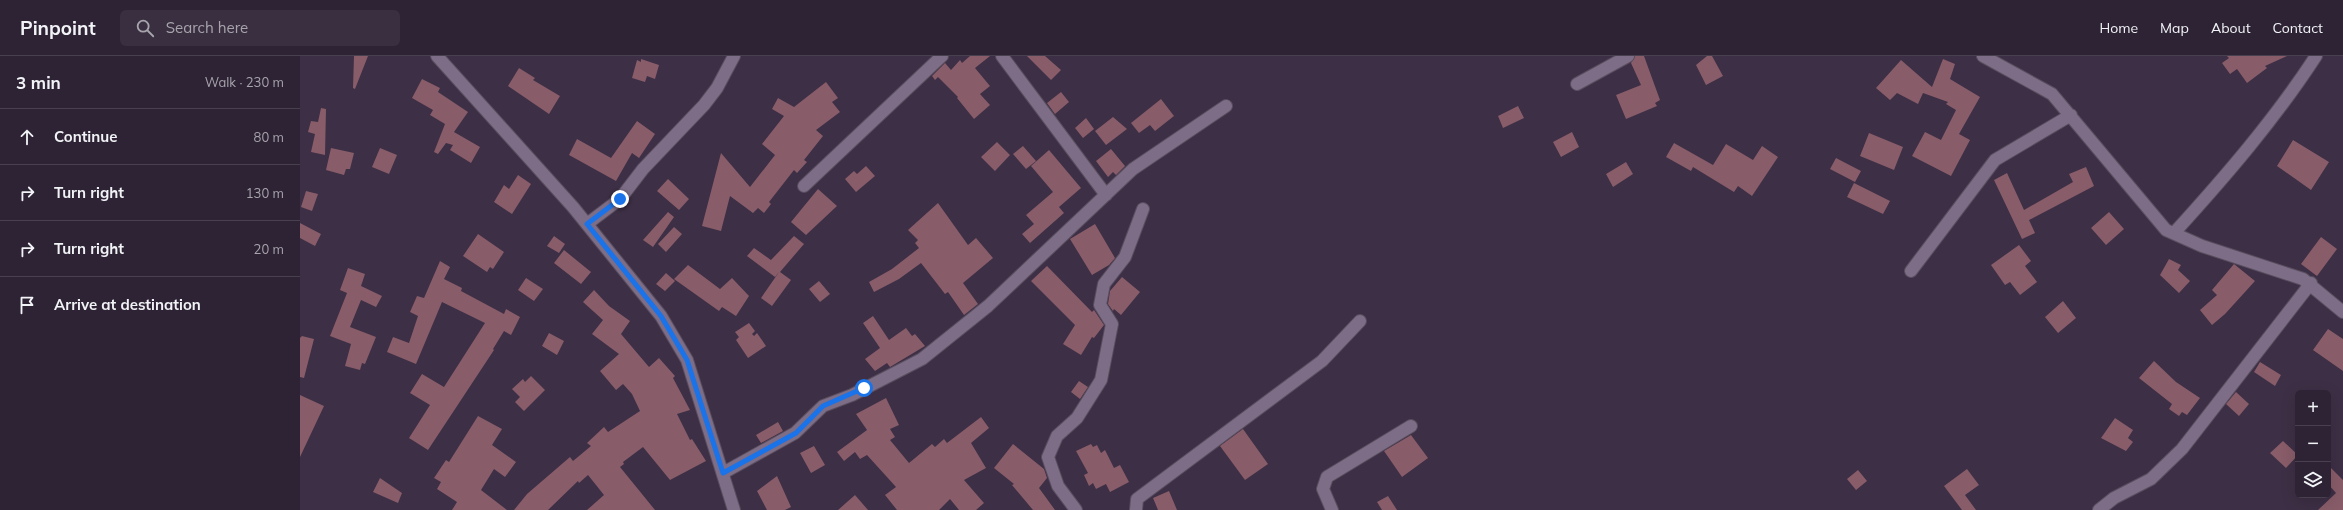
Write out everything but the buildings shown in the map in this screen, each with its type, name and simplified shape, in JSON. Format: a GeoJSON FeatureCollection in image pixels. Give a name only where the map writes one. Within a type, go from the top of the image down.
{"type":"FeatureCollection","features":[{"type":"Feature","properties":{"kind":"street"},"geometry":{"type":"LineString","coordinates":[[437,56],[587,224],[661,316],[687,360],[734,510]]}},
{"type":"Feature","properties":{"kind":"street"},"geometry":{"type":"LineString","coordinates":[[587,224],[620,199],[643,169],[704,105],[717,88],[734,56]]}},
{"type":"Feature","properties":{"kind":"street"},"geometry":{"type":"LineString","coordinates":[[804,186],[942,56]]}},
{"type":"Feature","properties":{"kind":"street"},"geometry":{"type":"LineString","coordinates":[[1002,56],[1106,195]]}},
{"type":"Feature","properties":{"kind":"street"},"geometry":{"type":"LineString","coordinates":[[1577,84],[1628,56]]}},
{"type":"Feature","properties":{"kind":"street"},"geometry":{"type":"LineString","coordinates":[[1983,56],[2052,94],[2166,230],[2202,246],[2303,279],[2311,283],[2343,312]]}},
{"type":"Feature","properties":{"kind":"street"},"geometry":{"type":"LineString","coordinates":[[2174,233],[2236,163],[2294,89],[2316,56]]}},
{"type":"Feature","properties":{"kind":"street"},"geometry":{"type":"LineString","coordinates":[[723,473],[796,433],[823,406],[852,395],[922,359],[988,306],[1062,236],[1087,215],[1133,169],[1226,106]]}},
{"type":"Feature","properties":{"kind":"street"},"geometry":{"type":"LineString","coordinates":[[1911,271],[1995,160],[2071,115]]}},
{"type":"Feature","properties":{"kind":"street"},"geometry":{"type":"LineString","coordinates":[[1076,510],[1058,486],[1048,457],[1057,436],[1077,418],[1101,380],[1112,324],[1100,305],[1104,284],[1125,257],[1142,209]]}},
{"type":"Feature","properties":{"kind":"street"},"geometry":{"type":"LineString","coordinates":[[2099,510],[2114,498],[2150,479],[2182,449],[2311,283]]}},
{"type":"Feature","properties":{"kind":"street"},"geometry":{"type":"LineString","coordinates":[[1136,510],[1136,499],[1322,361],[1360,321]]}},
{"type":"Feature","properties":{"kind":"street"},"geometry":{"type":"LineString","coordinates":[[1332,510],[1323,489],[1327,477],[1411,426]]}},
{"type":"Feature","properties":{"kind":"route"},"geometry":{"type":"LineString","coordinates":[[620,199],[587,224],[661,316],[687,360],[723,473],[796,433],[823,406],[852,395],[864,388]]}}]}
